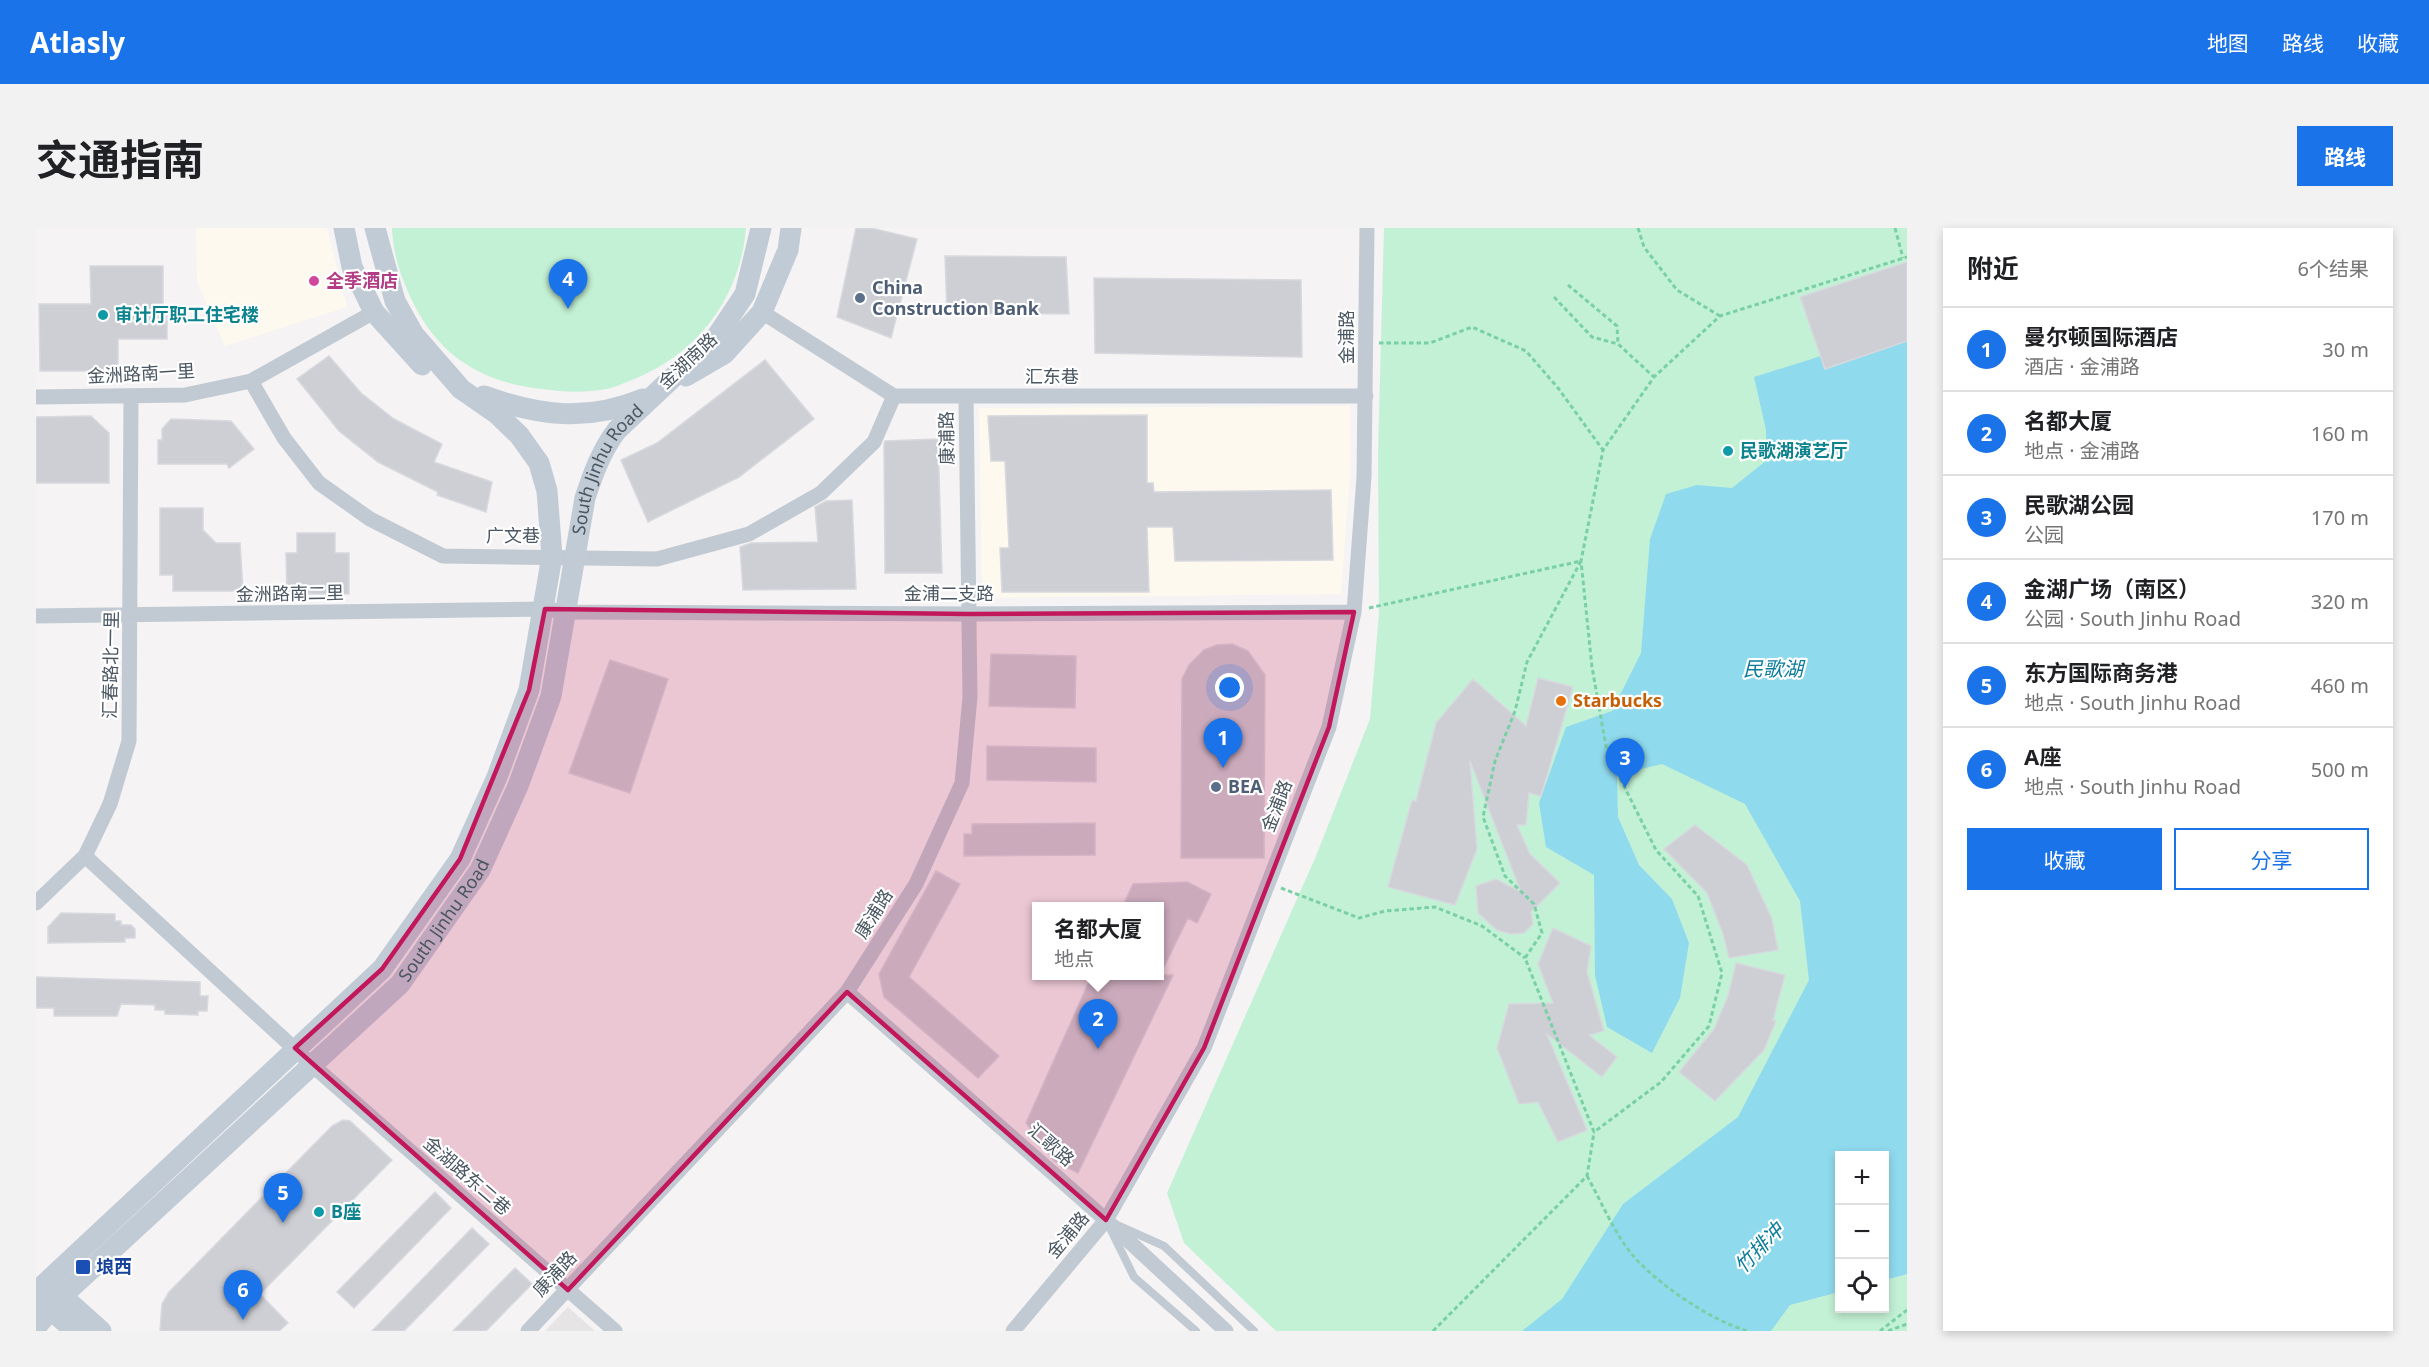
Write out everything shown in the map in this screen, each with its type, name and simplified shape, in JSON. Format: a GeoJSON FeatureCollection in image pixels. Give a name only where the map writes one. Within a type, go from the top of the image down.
{"type":"FeatureCollection","features":[{"type":"Feature","properties":{"kind":"main road"},"geometry":{"type":"LineString","coordinates":[[344,228],[352,267],[374,312],[423,366],[461,388],[514,407],[576,415],[615,410],[652,395],[724,354],[762,312],[788,250],[790,228]]}},
{"type":"Feature","properties":{"kind":"main road"},"geometry":{"type":"LineString","coordinates":[[375,228],[400,309],[414,335],[461,388]]}},
{"type":"Feature","properties":{"kind":"main road","name":"金湖南路"},"geometry":{"type":"LineString","coordinates":[[652,395],[717,336],[745,294],[761,228]]}},
{"type":"Feature","properties":{"kind":"main road","name":"South Jinhu Road"},"geometry":{"type":"LineString","coordinates":[[38,1285],[382,969],[460,859],[497,777],[529,690],[545,609],[552,556],[547,491],[538,463],[519,435],[497,414],[461,388]]}},
{"type":"Feature","properties":{"kind":"main road","name":"South Jinhu Road"},"geometry":{"type":"LineString","coordinates":[[36,1328],[57,1303],[311,1064],[400,984],[480,870],[518,786],[551,696],[585,498],[605,446],[617,430],[652,395]]}},
{"type":"Feature","properties":{"kind":"main road"},"geometry":{"type":"LineString","coordinates":[[38,1285],[57,1303],[101,1331]]}},
{"type":"Feature","properties":{"kind":"main road"},"geometry":{"type":"LineString","coordinates":[[57,1303],[75,1331]]}},
{"type":"Feature","properties":{"kind":"street","name":"金浦路"},"geometry":{"type":"LineString","coordinates":[[1013,1331],[1106,1220],[1204,1048],[1329,727],[1354,612],[1364,477],[1367,228]]}},
{"type":"Feature","properties":{"kind":"street","name":"金洲路南一里"},"geometry":{"type":"LineString","coordinates":[[36,397],[131,397],[185,394],[251,381],[374,312]]}},
{"type":"Feature","properties":{"kind":"street"},"geometry":{"type":"LineString","coordinates":[[762,312],[894,396]]}},
{"type":"Feature","properties":{"kind":"street","name":"广文巷"},"geometry":{"type":"LineString","coordinates":[[251,381],[284,438],[319,483],[370,519],[443,556],[657,559],[749,534],[821,493],[867,450],[874,442],[894,396]]}},
{"type":"Feature","properties":{"kind":"street","name":"汇东巷"},"geometry":{"type":"LineString","coordinates":[[894,396],[1366,396]]}},
{"type":"Feature","properties":{"kind":"street","name":"康浦路"},"geometry":{"type":"LineString","coordinates":[[528,1331],[848,992],[916,884],[962,783],[970,696],[966,396]]}},
{"type":"Feature","properties":{"kind":"street","name":"汇春路北一里"},"geometry":{"type":"LineString","coordinates":[[36,903],[85,856],[110,804],[129,741],[132,616],[131,397]]}},
{"type":"Feature","properties":{"kind":"street","name":"金浦二支路"},"geometry":{"type":"LineString","coordinates":[[545,609],[567,612],[968,614],[1354,612]]}},
{"type":"Feature","properties":{"kind":"street","name":"金洲路南二里"},"geometry":{"type":"LineString","coordinates":[[36,616],[545,609]]}},
{"type":"Feature","properties":{"kind":"street","name":"金湖路东二巷"},"geometry":{"type":"LineString","coordinates":[[85,856],[311,1064],[615,1331]]}},
{"type":"Feature","properties":{"kind":"street","name":"汇歌路"},"geometry":{"type":"LineString","coordinates":[[848,992],[1106,1220],[1226,1331]]}},
{"type":"Feature","properties":{"kind":"lane"},"geometry":{"type":"LineString","coordinates":[[1106,1220],[1134,1276],[1196,1331]]}},
{"type":"Feature","properties":{"kind":"lane"},"geometry":{"type":"LineString","coordinates":[[1106,1220],[1164,1246],[1254,1331]]}},
{"type":"Feature","properties":{"kind":"path"},"geometry":{"type":"LineString","coordinates":[[1638,228],[1644,247],[1677,290],[1720,316]]}},
{"type":"Feature","properties":{"kind":"path"},"geometry":{"type":"LineString","coordinates":[[1526,958],[1542,933],[1534,904],[1505,876],[1483,817],[1495,761],[1515,711],[1527,662],[1581,561],[1603,450],[1654,377],[1720,316],[1905,257],[1895,228]]}},
{"type":"Feature","properties":{"kind":"path"},"geometry":{"type":"LineString","coordinates":[[1568,285],[1617,326],[1618,344]]}},
{"type":"Feature","properties":{"kind":"path"},"geometry":{"type":"LineString","coordinates":[[1554,297],[1592,337],[1618,344],[1654,377]]}},
{"type":"Feature","properties":{"kind":"path"},"geometry":{"type":"LineString","coordinates":[[1366,343],[1430,344],[1472,327],[1526,351],[1558,388],[1603,450]]}},
{"type":"Feature","properties":{"kind":"path"},"geometry":{"type":"LineString","coordinates":[[1354,612],[1581,561]]}},
{"type":"Feature","properties":{"kind":"path"},"geometry":{"type":"LineString","coordinates":[[1581,561],[1597,707],[1607,752],[1656,850],[1698,896],[1722,973],[1709,1026],[1661,1082],[1594,1132]]}},
{"type":"Feature","properties":{"kind":"path"},"geometry":{"type":"LineString","coordinates":[[1268,883],[1359,918],[1385,911],[1436,907],[1482,926],[1526,958],[1594,1132],[1587,1176],[1433,1331]]}},
{"type":"Feature","properties":{"kind":"path"},"geometry":{"type":"LineString","coordinates":[[1587,1176],[1630,1253],[1684,1300],[1734,1327],[1748,1331]]}},
{"type":"Feature","properties":{"kind":"path"},"geometry":{"type":"LineString","coordinates":[[1880,1331],[1907,1310]]}},
{"type":"Feature","properties":{"kind":"path"},"geometry":{"type":"LineString","coordinates":[[1888,1331],[1907,1324]]}},
{"type":"Feature","properties":{"kind":"highlighted area"},"geometry":{"type":"Polygon","coordinates":[[[545,609],[968,614],[1354,612],[1329,727],[1204,1048],[1106,1220],[847,992],[568,1290],[295,1048],[382,969],[460,859],[529,690],[545,609]]]}},
{"type":"Feature","properties":{"kind":"shaded area"},"geometry":{"type":"Polygon","coordinates":[[[196,228],[327,228],[347,307],[225,346],[197,282],[196,228]]]}},
{"type":"Feature","properties":{"kind":"shaded area"},"geometry":{"type":"Polygon","coordinates":[[[1350,406],[1350,474],[1341,594],[982,598],[979,408],[1350,406]]]}},
{"type":"Feature","properties":{"kind":"shaded area"},"geometry":{"type":"Polygon","coordinates":[[[568,1307],[595,1331],[545,1331],[568,1307]]]}},
{"type":"Feature","properties":{"kind":"green space"},"geometry":{"type":"Polygon","coordinates":[[[392,228],[746,228],[735,278],[711,321],[695,339],[655,369],[632,380],[609,388],[574,392],[542,389],[498,380],[461,361],[446,348],[432,333],[409,294],[397,262],[392,228]]]}},
{"type":"Feature","properties":{"kind":"green space"},"geometry":{"type":"Polygon","coordinates":[[[1384,228],[1907,228],[1907,1331],[1276,1331],[1184,1243],[1167,1193],[1316,856],[1370,719],[1379,613],[1378,454],[1384,228]]]}},
{"type":"Feature","properties":{"kind":"water","name":"民歌湖"},"geometry":{"type":"Polygon","coordinates":[[[1907,329],[1907,1274],[1889,1279],[1889,1151],[1835,1151],[1835,1293],[1790,1305],[1771,1331],[1522,1331],[1562,1299],[1623,1204],[1738,1117],[1809,980],[1800,901],[1745,804],[1662,764],[1617,775],[1618,817],[1639,865],[1672,899],[1689,943],[1680,998],[1652,1053],[1607,1027],[1595,975],[1594,875],[1546,847],[1539,803],[1566,727],[1612,711],[1641,653],[1650,539],[1666,494],[1697,485],[1732,488],[1767,460],[1766,430],[1754,377],[1907,329]]]}},
{"type":"Feature","properties":{"kind":"building"},"geometry":{"type":"Polygon","coordinates":[[[856,228],[871,228],[917,239],[891,338],[837,317],[856,228]]]}},
{"type":"Feature","properties":{"kind":"building"},"geometry":{"type":"Polygon","coordinates":[[[945,256],[1066,257],[1069,314],[947,313],[945,256]]]}},
{"type":"Feature","properties":{"kind":"building"},"geometry":{"type":"Polygon","coordinates":[[[1907,262],[1907,341],[1825,369],[1800,297],[1907,262]]]}},
{"type":"Feature","properties":{"kind":"building","name":"审计厅职工住宅楼"},"geometry":{"type":"Polygon","coordinates":[[[90,266],[163,266],[163,308],[167,308],[167,339],[118,339],[118,371],[40,371],[39,304],[91,304],[90,266]]]}},
{"type":"Feature","properties":{"kind":"building"},"geometry":{"type":"Polygon","coordinates":[[[1094,278],[1301,280],[1302,357],[1095,353],[1094,278]]]}},
{"type":"Feature","properties":{"kind":"building"},"geometry":{"type":"Polygon","coordinates":[[[329,356],[361,393],[394,419],[442,444],[434,462],[492,482],[486,512],[437,495],[438,492],[378,462],[339,431],[297,379],[329,356]]]}},
{"type":"Feature","properties":{"kind":"building"},"geometry":{"type":"Polygon","coordinates":[[[765,360],[814,419],[739,477],[648,522],[621,460],[657,443],[765,360]]]}},
{"type":"Feature","properties":{"kind":"building"},"geometry":{"type":"Polygon","coordinates":[[[1147,415],[1147,483],[1153,483],[1154,492],[1331,490],[1333,560],[1175,561],[1173,527],[1147,527],[1149,592],[1002,592],[1000,548],[1009,548],[1005,461],[991,461],[988,416],[1147,415]]]}},
{"type":"Feature","properties":{"kind":"building"},"geometry":{"type":"Polygon","coordinates":[[[91,416],[109,433],[109,483],[36,483],[36,417],[91,416]]]}},
{"type":"Feature","properties":{"kind":"building"},"geometry":{"type":"Polygon","coordinates":[[[171,419],[231,421],[254,449],[229,468],[227,464],[158,464],[158,440],[162,440],[162,429],[171,419]]]}},
{"type":"Feature","properties":{"kind":"building"},"geometry":{"type":"Polygon","coordinates":[[[938,439],[942,573],[885,573],[885,441],[938,439]]]}},
{"type":"Feature","properties":{"kind":"building"},"geometry":{"type":"Polygon","coordinates":[[[852,500],[856,589],[743,590],[740,547],[751,543],[818,542],[815,507],[826,501],[852,500]]]}},
{"type":"Feature","properties":{"kind":"building"},"geometry":{"type":"Polygon","coordinates":[[[160,508],[203,508],[203,530],[216,543],[240,543],[243,591],[173,591],[173,575],[160,575],[160,508]]]}},
{"type":"Feature","properties":{"kind":"building"},"geometry":{"type":"Polygon","coordinates":[[[297,533],[335,533],[335,553],[349,553],[349,594],[287,594],[286,553],[297,553],[297,533]]]}},
{"type":"Feature","properties":{"kind":"building"},"geometry":{"type":"Polygon","coordinates":[[[1232,644],[1248,651],[1265,675],[1264,858],[1181,858],[1182,679],[1189,665],[1204,650],[1217,645],[1232,644]]]}},
{"type":"Feature","properties":{"kind":"building"},"geometry":{"type":"Polygon","coordinates":[[[991,654],[1076,656],[1075,708],[989,706],[991,654]]]}},
{"type":"Feature","properties":{"kind":"building"},"geometry":{"type":"Polygon","coordinates":[[[610,660],[668,679],[630,793],[569,773],[610,660]]]}},
{"type":"Feature","properties":{"kind":"building"},"geometry":{"type":"Polygon","coordinates":[[[1538,678],[1573,687],[1541,796],[1529,793],[1526,825],[1517,825],[1530,854],[1560,883],[1531,912],[1533,924],[1524,933],[1511,934],[1497,930],[1478,913],[1476,886],[1496,879],[1521,892],[1470,761],[1477,849],[1455,905],[1388,887],[1412,800],[1416,801],[1436,723],[1473,679],[1526,726],[1538,678]]]}},
{"type":"Feature","properties":{"kind":"building"},"geometry":{"type":"Polygon","coordinates":[[[987,746],[1096,748],[1096,782],[987,780],[987,746]]]}},
{"type":"Feature","properties":{"kind":"building"},"geometry":{"type":"Polygon","coordinates":[[[1095,823],[1095,855],[964,856],[964,834],[972,834],[972,824],[1095,823]]]}},
{"type":"Feature","properties":{"kind":"building"},"geometry":{"type":"Polygon","coordinates":[[[1695,825],[1747,865],[1772,919],[1778,950],[1729,958],[1723,934],[1707,893],[1664,849],[1695,825]]]}},
{"type":"Feature","properties":{"kind":"building"},"geometry":{"type":"Polygon","coordinates":[[[936,871],[960,884],[909,977],[999,1056],[978,1078],[884,997],[879,974],[936,871]]]}},
{"type":"Feature","properties":{"kind":"building"},"geometry":{"type":"Polygon","coordinates":[[[1187,882],[1211,894],[1197,923],[1188,918],[1164,967],[1164,902],[1125,902],[1133,884],[1187,882]]]}},
{"type":"Feature","properties":{"kind":"building"},"geometry":{"type":"Polygon","coordinates":[[[61,913],[115,914],[115,921],[121,921],[121,925],[131,925],[135,929],[135,938],[125,938],[125,942],[48,943],[48,927],[61,913]]]}},
{"type":"Feature","properties":{"kind":"building"},"geometry":{"type":"Polygon","coordinates":[[[1553,928],[1591,946],[1587,972],[1604,1031],[1589,1035],[1617,1057],[1602,1077],[1547,1034],[1587,1130],[1558,1142],[1538,1102],[1519,1104],[1497,1048],[1509,1004],[1553,1003],[1538,964],[1553,928]]]}},
{"type":"Feature","properties":{"kind":"building"},"geometry":{"type":"Polygon","coordinates":[[[1736,963],[1785,975],[1773,1020],[1776,1021],[1764,1050],[1715,1101],[1679,1072],[1714,1029],[1728,996],[1736,963]]]}},
{"type":"Feature","properties":{"kind":"building"},"geometry":{"type":"Polygon","coordinates":[[[1164,975],[1173,975],[1078,1173],[1054,1161],[1026,1123],[1090,980],[1164,980],[1164,975]]]}},
{"type":"Feature","properties":{"kind":"building"},"geometry":{"type":"Polygon","coordinates":[[[36,977],[200,982],[200,996],[208,996],[207,1011],[198,1011],[198,1015],[165,1014],[165,1010],[155,1010],[155,1005],[121,1004],[117,1016],[54,1016],[54,1008],[36,1008],[36,977]]]}},
{"type":"Feature","properties":{"kind":"building"},"geometry":{"type":"Polygon","coordinates":[[[343,1120],[350,1121],[392,1160],[260,1294],[288,1323],[279,1331],[160,1331],[162,1304],[169,1292],[332,1126],[343,1120]]]}},
{"type":"Feature","properties":{"kind":"building"},"geometry":{"type":"Polygon","coordinates":[[[435,1192],[451,1208],[354,1308],[337,1292],[435,1192]]]}},
{"type":"Feature","properties":{"kind":"building"},"geometry":{"type":"Polygon","coordinates":[[[472,1228],[489,1244],[404,1331],[372,1331],[472,1228]]]}},
{"type":"Feature","properties":{"kind":"building"},"geometry":{"type":"Polygon","coordinates":[[[515,1268],[532,1284],[486,1331],[453,1331],[515,1268]]]}},
{"type":"Feature","properties":{"kind":"place","name":"全季酒店"},"geometry":{"type":"Point","coordinates":[314,281]}},
{"type":"Feature","properties":{"kind":"place","name":"China Construction Bank"},"geometry":{"type":"Point","coordinates":[860,298]}},
{"type":"Feature","properties":{"kind":"place","name":"金湖广场（南区）"},"geometry":{"type":"Point","coordinates":[568,309]}},
{"type":"Feature","properties":{"kind":"place","name":"审计厅职工住宅楼"},"geometry":{"type":"Point","coordinates":[103,315]}},
{"type":"Feature","properties":{"kind":"place","name":"民歌湖演艺厅"},"geometry":{"type":"Point","coordinates":[1728,451]}},
{"type":"Feature","properties":{"kind":"place","name":"Starbucks"},"geometry":{"type":"Point","coordinates":[1561,701]}},
{"type":"Feature","properties":{"kind":"place","name":"曼尔顿国际酒店"},"geometry":{"type":"Point","coordinates":[1223,768]}},
{"type":"Feature","properties":{"kind":"place","name":"BEA"},"geometry":{"type":"Point","coordinates":[1216,787]}},
{"type":"Feature","properties":{"kind":"place","name":"民歌湖公园"},"geometry":{"type":"Point","coordinates":[1625,788]}},
{"type":"Feature","properties":{"kind":"place","name":"名都大厦"},"geometry":{"type":"Point","coordinates":[1098,1049]}},
{"type":"Feature","properties":{"kind":"place","name":"B座"},"geometry":{"type":"Point","coordinates":[319,1212]}},
{"type":"Feature","properties":{"kind":"place","name":"东方国际商务港"},"geometry":{"type":"Point","coordinates":[283,1223]}},
{"type":"Feature","properties":{"kind":"place","name":"埌西"},"geometry":{"type":"Point","coordinates":[83,1267]}},
{"type":"Feature","properties":{"kind":"place","name":"A座"},"geometry":{"type":"Point","coordinates":[243,1320]}},
{"type":"Feature","properties":{"kind":"water label","name":"竹排冲"},"geometry":{"type":"Point","coordinates":[1759,1248]}}]}
